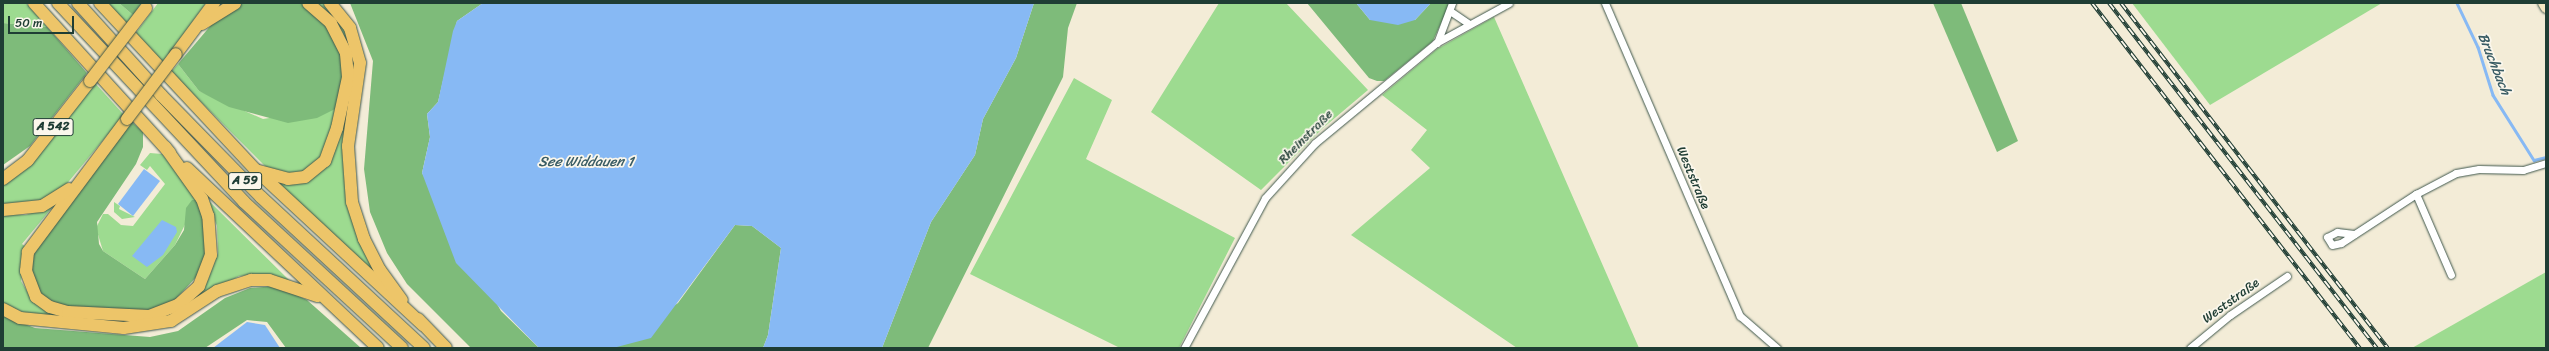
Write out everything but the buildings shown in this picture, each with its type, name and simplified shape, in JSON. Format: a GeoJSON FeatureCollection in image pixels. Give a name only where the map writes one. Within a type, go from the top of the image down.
{"type":"FeatureCollection","features":[{"type":"Feature","properties":{"kind":"highway"},"geometry":{"type":"LineString","coordinates":[[34,3],[165,147],[378,348]]}},
{"type":"Feature","properties":{"kind":"highway","name":"A 59"},"geometry":{"type":"LineString","coordinates":[[58,3],[244,202],[402,348]]}},
{"type":"Feature","properties":{"kind":"highway","name":"A 59"},"geometry":{"type":"LineString","coordinates":[[78,3],[161,95],[261,197],[424,348]]}},
{"type":"Feature","properties":{"kind":"highway"},"geometry":{"type":"LineString","coordinates":[[100,3],[256,170],[446,348]]}},
{"type":"Feature","properties":{"kind":"highway"},"geometry":{"type":"LineString","coordinates":[[165,147],[202,199],[212,237],[211,255],[199,286],[166,311],[133,317],[68,312],[50,307],[36,297],[26,271],[28,252],[79,181],[214,3]]}},
{"type":"Feature","properties":{"kind":"highway"},"geometry":{"type":"LineString","coordinates":[[196,28],[235,3]]}},
{"type":"Feature","properties":{"kind":"highway"},"geometry":{"type":"LineString","coordinates":[[256,170],[279,178],[305,177],[319,168],[332,145],[346,91],[346,53],[331,23],[308,3]]}},
{"type":"Feature","properties":{"kind":"highway"},"geometry":{"type":"LineString","coordinates":[[330,3],[350,28],[360,63],[348,146],[352,202],[364,240],[380,270],[423,325]]}},
{"type":"Feature","properties":{"kind":"highway","name":"A 542"},"geometry":{"type":"LineString","coordinates":[[3,179],[90,81],[147,5]]}},
{"type":"Feature","properties":{"kind":"highway"},"geometry":{"type":"LineString","coordinates":[[3,210],[42,206],[79,181]]}},
{"type":"Feature","properties":{"kind":"highway"},"geometry":{"type":"LineString","coordinates":[[3,309],[20,318],[124,328],[171,321],[217,291],[251,280],[275,282],[326,300]]}},
{"type":"Feature","properties":{"kind":"main road"},"geometry":{"type":"LineString","coordinates":[[2543,3],[2546,8]]}},
{"type":"Feature","properties":{"kind":"street"},"geometry":{"type":"LineString","coordinates":[[1436,43],[1452,3]]}},
{"type":"Feature","properties":{"kind":"street","name":"Rheinstraße"},"geometry":{"type":"LineString","coordinates":[[1184,348],[1265,198],[1326,131],[1436,43],[1509,3]]}},
{"type":"Feature","properties":{"kind":"street","name":"Weststraße"},"geometry":{"type":"LineString","coordinates":[[1605,3],[1732,300],[1746,324],[1777,348]]}},
{"type":"Feature","properties":{"kind":"street"},"geometry":{"type":"LineString","coordinates":[[1450,11],[1469,24]]}},
{"type":"Feature","properties":{"kind":"street"},"geometry":{"type":"LineString","coordinates":[[2354,234],[2416,194],[2456,173],[2479,169],[2523,170],[2546,163]]}},
{"type":"Feature","properties":{"kind":"street"},"geometry":{"type":"LineString","coordinates":[[2416,194],[2451,275]]}},
{"type":"Feature","properties":{"kind":"street","name":"Weststraße"},"geometry":{"type":"LineString","coordinates":[[2190,348],[2225,319],[2287,276]]}},
{"type":"Feature","properties":{"kind":"green space"},"geometry":{"type":"Polygon","coordinates":[[[3,3],[26,3],[47,27],[3,23],[3,3]]]}},
{"type":"Feature","properties":{"kind":"green space"},"geometry":{"type":"Polygon","coordinates":[[[107,3],[119,3],[133,15],[127,25],[107,3]]]}},
{"type":"Feature","properties":{"kind":"green space"},"geometry":{"type":"Polygon","coordinates":[[[119,3],[142,3],[133,15],[119,3]]]}},
{"type":"Feature","properties":{"kind":"green space"},"geometry":{"type":"Polygon","coordinates":[[[158,3],[206,3],[163,62],[136,33],[158,3]]]}},
{"type":"Feature","properties":{"kind":"green space"},"geometry":{"type":"Polygon","coordinates":[[[241,3],[301,3],[310,7],[334,32],[345,68],[339,107],[317,118],[288,123],[229,107],[199,91],[178,64],[212,24],[241,3]]]}},
{"type":"Feature","properties":{"kind":"green space"},"geometry":{"type":"Polygon","coordinates":[[[317,3],[326,3],[342,22],[356,60],[345,153],[377,276],[278,182],[312,178],[326,167],[340,138],[349,107],[346,39],[334,18],[317,3]]]}},
{"type":"Feature","properties":{"kind":"green space"},"geometry":{"type":"Polygon","coordinates":[[[350,3],[483,3],[457,21],[438,102],[427,114],[430,137],[422,173],[501,311],[539,348],[471,348],[407,284],[387,253],[370,212],[364,169],[373,61],[350,3]]]}},
{"type":"Feature","properties":{"kind":"green space"},"geometry":{"type":"Polygon","coordinates":[[[1034,3],[1077,3],[1068,28],[1063,77],[928,348],[882,348],[931,222],[975,155],[983,119],[1016,58],[1034,3]]]}},
{"type":"Feature","properties":{"kind":"green space"},"geometry":{"type":"Polygon","coordinates":[[[1219,3],[1286,3],[1368,90],[1323,128],[1261,190],[1151,112],[1219,3]]]}},
{"type":"Feature","properties":{"kind":"green space"},"geometry":{"type":"Polygon","coordinates":[[[1307,3],[1356,3],[1370,20],[1415,20],[1431,3],[1450,3],[1433,41],[1384,81],[1377,81],[1369,78],[1307,3]]]}},
{"type":"Feature","properties":{"kind":"green space"},"geometry":{"type":"Polygon","coordinates":[[[1933,3],[1961,3],[2018,141],[1997,152],[1933,3]]]}},
{"type":"Feature","properties":{"kind":"green space"},"geometry":{"type":"Polygon","coordinates":[[[2132,3],[2382,3],[2210,105],[2132,3]]]}},
{"type":"Feature","properties":{"kind":"green space"},"geometry":{"type":"Polygon","coordinates":[[[1494,17],[1639,348],[1517,348],[1351,235],[1430,168],[1411,150],[1427,130],[1382,95],[1437,49],[1494,17]]]}},
{"type":"Feature","properties":{"kind":"green space"},"geometry":{"type":"Polygon","coordinates":[[[3,23],[47,27],[87,73],[30,146],[3,165],[3,23]]]}},
{"type":"Feature","properties":{"kind":"green space"},"geometry":{"type":"Polygon","coordinates":[[[178,64],[199,91],[263,119],[339,107],[322,159],[296,176],[267,168],[171,72],[178,64]]]}},
{"type":"Feature","properties":{"kind":"green space"},"geometry":{"type":"Polygon","coordinates":[[[1074,78],[1112,100],[1086,159],[1235,238],[1179,348],[1120,348],[970,274],[1074,78]]]}},
{"type":"Feature","properties":{"kind":"green space"},"geometry":{"type":"Polygon","coordinates":[[[95,83],[124,115],[65,186],[41,200],[3,204],[3,184],[32,163],[95,83]]]}},
{"type":"Feature","properties":{"kind":"green space"},"geometry":{"type":"Polygon","coordinates":[[[132,122],[143,132],[143,147],[136,164],[97,222],[99,244],[103,251],[145,279],[175,245],[184,230],[186,208],[192,200],[197,200],[209,241],[200,273],[172,303],[147,311],[70,308],[49,300],[40,294],[30,274],[34,251],[132,122]]]}},
{"type":"Feature","properties":{"kind":"green space"},"geometry":{"type":"Polygon","coordinates":[[[150,153],[162,154],[197,200],[175,245],[145,279],[103,251],[96,228],[103,214],[108,214],[121,225],[133,226],[165,184],[150,166],[147,170],[140,165],[150,153]]]}},
{"type":"Feature","properties":{"kind":"green space"},"geometry":{"type":"Polygon","coordinates":[[[207,199],[290,281],[265,274],[239,276],[167,318],[132,324],[30,315],[3,304],[3,214],[26,215],[55,204],[22,244],[26,247],[21,281],[34,303],[62,317],[127,322],[176,312],[208,280],[218,253],[217,226],[207,199]]]}},
{"type":"Feature","properties":{"kind":"green space"},"geometry":{"type":"Polygon","coordinates":[[[114,202],[120,206],[119,209],[135,217],[122,219],[114,212],[114,202]]]}},
{"type":"Feature","properties":{"kind":"green space"},"geometry":{"type":"Polygon","coordinates":[[[735,225],[752,226],[781,248],[768,335],[763,348],[613,348],[678,303],[735,225]]]}},
{"type":"Feature","properties":{"kind":"green space"},"geometry":{"type":"Polygon","coordinates":[[[2546,272],[2546,348],[2412,348],[2546,272]]]}},
{"type":"Feature","properties":{"kind":"green space"},"geometry":{"type":"Polygon","coordinates":[[[277,286],[307,300],[361,348],[286,348],[267,322],[247,320],[205,348],[3,348],[3,316],[35,328],[150,337],[178,331],[225,298],[250,288],[277,286]]]}},
{"type":"Feature","properties":{"kind":"water","name":"See Widdauen 1"},"geometry":{"type":"Polygon","coordinates":[[[483,3],[1034,3],[1016,58],[983,119],[975,155],[931,222],[882,348],[763,348],[768,335],[781,248],[752,226],[735,225],[651,338],[613,348],[539,348],[456,263],[422,173],[430,137],[427,114],[438,102],[453,31],[457,21],[483,3]]]}},
{"type":"Feature","properties":{"kind":"water"},"geometry":{"type":"Polygon","coordinates":[[[1356,3],[1431,3],[1415,20],[1398,25],[1370,20],[1356,3]]]}},
{"type":"Feature","properties":{"kind":"water"},"geometry":{"type":"Polygon","coordinates":[[[144,169],[160,181],[133,216],[118,204],[144,169]]]}},
{"type":"Feature","properties":{"kind":"water"},"geometry":{"type":"Polygon","coordinates":[[[162,220],[176,227],[177,232],[163,255],[147,267],[132,256],[162,220]]]}},
{"type":"Feature","properties":{"kind":"water"},"geometry":{"type":"Polygon","coordinates":[[[247,322],[265,325],[280,348],[213,348],[247,322]]]}},
{"type":"Feature","properties":{"kind":"waterway","name":"Bruchbach"},"geometry":{"type":"LineString","coordinates":[[2457,3],[2478,47],[2493,95],[2534,160],[2546,157]]}},
{"type":"Feature","properties":{"kind":"railway"},"geometry":{"type":"LineString","coordinates":[[2092,3],[2360,348]]}},
{"type":"Feature","properties":{"kind":"railway"},"geometry":{"type":"LineString","coordinates":[[2109,3],[2377,348]]}},
{"type":"Feature","properties":{"kind":"railway"},"geometry":{"type":"LineString","coordinates":[[2121,3],[2388,348]]}}]}
